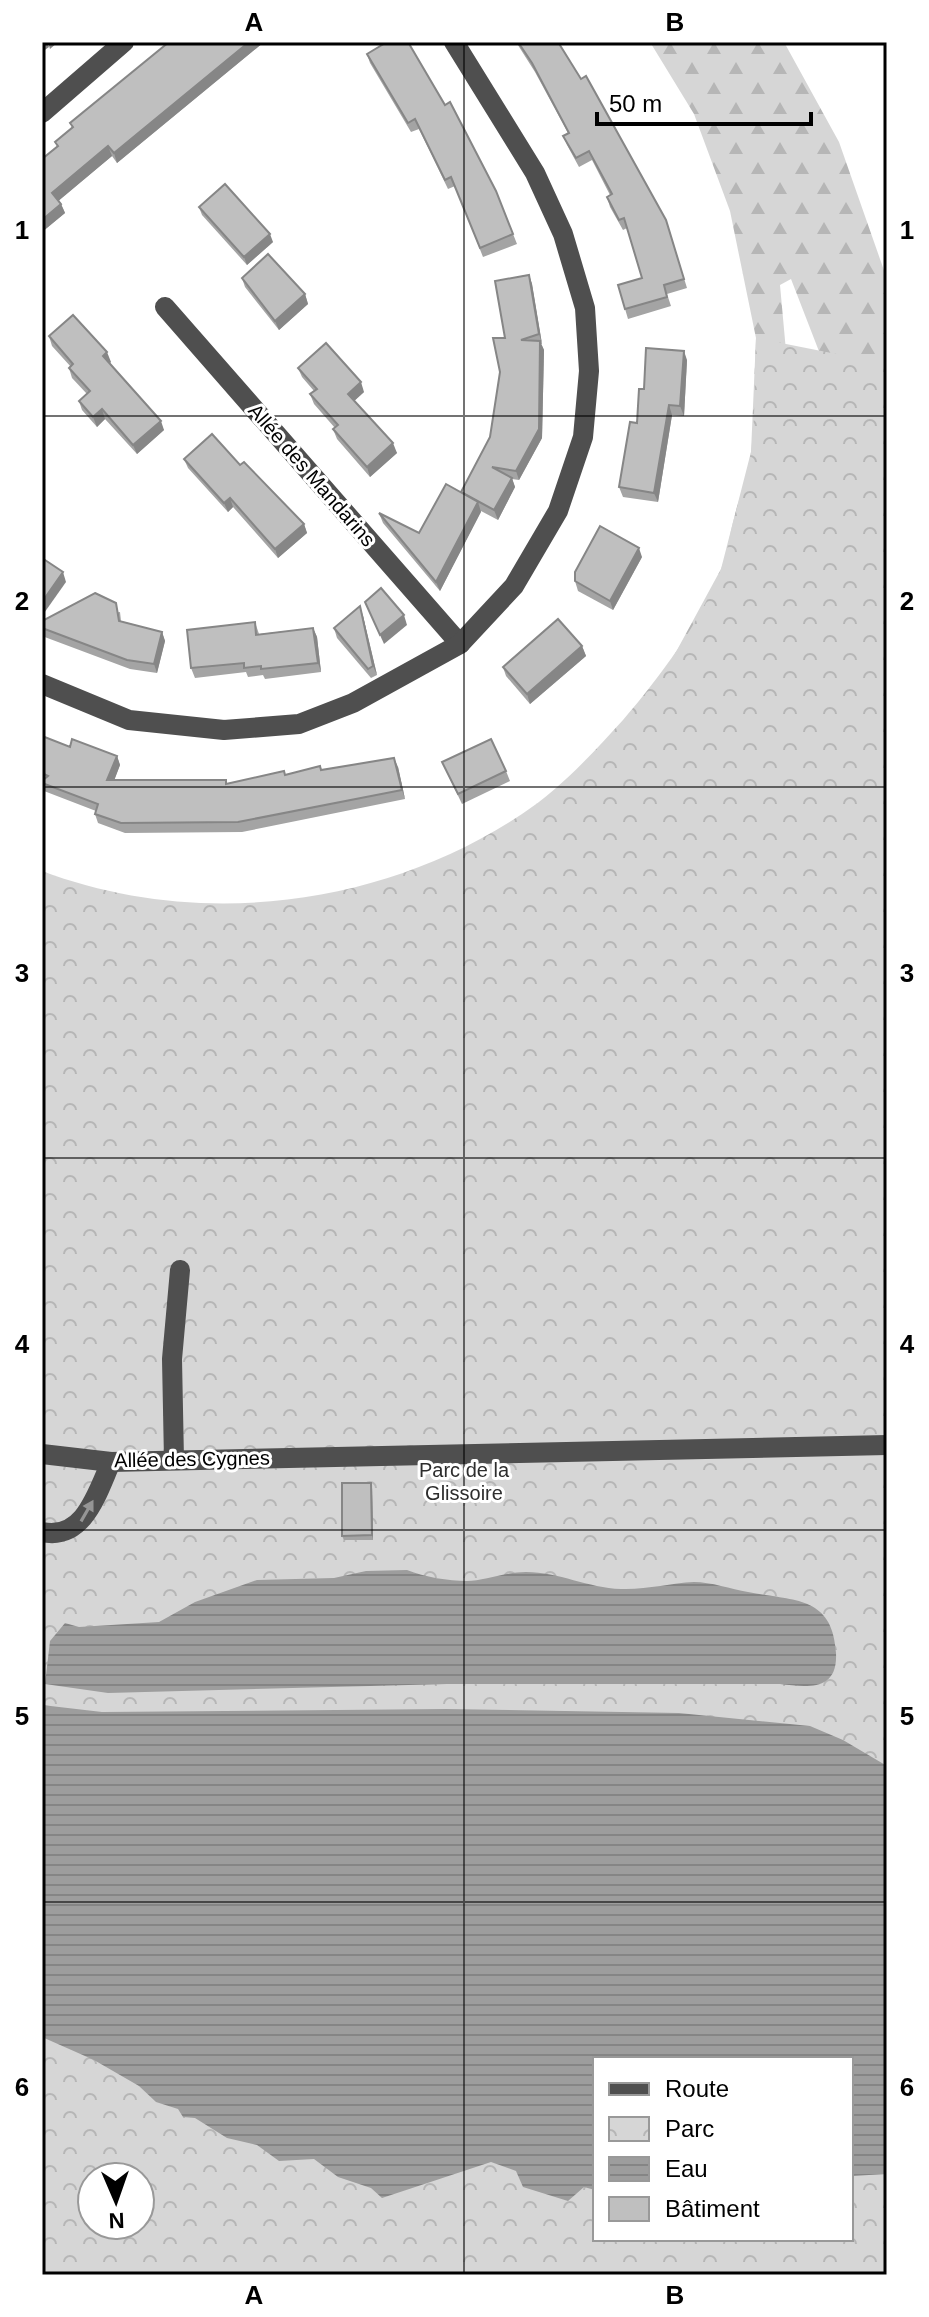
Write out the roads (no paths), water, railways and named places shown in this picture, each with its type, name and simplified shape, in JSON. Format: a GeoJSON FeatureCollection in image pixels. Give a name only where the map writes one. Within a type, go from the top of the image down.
{"type":"FeatureCollection","features":[{"type":"Feature","properties":{"kind":"street"},"geometry":{"type":"LineString","coordinates":[[42,113],[124,42]]}},
{"type":"Feature","properties":{"kind":"street"},"geometry":{"type":"LineString","coordinates":[[42,684],[129,720],[224,730],[299,724],[353,703],[460,644],[514,586],[558,511],[583,437],[589,371],[585,308],[563,234],[535,173],[454,42]]}},
{"type":"Feature","properties":{"kind":"street","name":"Allée des Mandarins"},"geometry":{"type":"LineString","coordinates":[[165,307],[460,644]]}},
{"type":"Feature","properties":{"kind":"street"},"geometry":{"type":"LineString","coordinates":[[174,1460],[172,1359],[180,1270]]}},
{"type":"Feature","properties":{"kind":"street","name":"Allée des Cygnes"},"geometry":{"type":"LineString","coordinates":[[42,1454],[111,1462],[887,1445]]}},
{"type":"Feature","properties":{"kind":"street"},"geometry":{"type":"LineString","coordinates":[[42,1532],[55,1535],[83,1521],[111,1462]]}},
{"type":"Feature","properties":{"kind":"water"},"geometry":{"type":"Polygon","coordinates":[[[407,1570],[437,1578],[467,1581],[518,1572],[538,1573],[621,1589],[701,1582],[795,1600],[808,1604],[827,1620],[833,1634],[835,1666],[826,1681],[810,1686],[447,1684],[108,1693],[45,1684],[50,1641],[65,1623],[79,1627],[159,1622],[195,1602],[257,1580],[334,1578],[366,1571],[407,1570]]]}},
{"type":"Feature","properties":{"kind":"water"},"geometry":{"type":"Polygon","coordinates":[[[42,1705],[102,1712],[446,1709],[679,1713],[810,1726],[843,1740],[887,1766],[887,2174],[853,2176],[853,2057],[593,2057],[593,2189],[584,2187],[568,2201],[523,2187],[516,2171],[491,2162],[382,2198],[371,2188],[338,2177],[314,2159],[279,2161],[257,2145],[227,2138],[195,2118],[183,2117],[178,2109],[156,2102],[139,2086],[94,2060],[42,2037],[42,1705]]]}},
{"type":"Feature","properties":{"kind":"park label","name":"Parc de la Glissoire"},"geometry":{"type":"Point","coordinates":[464,1482]}}]}
